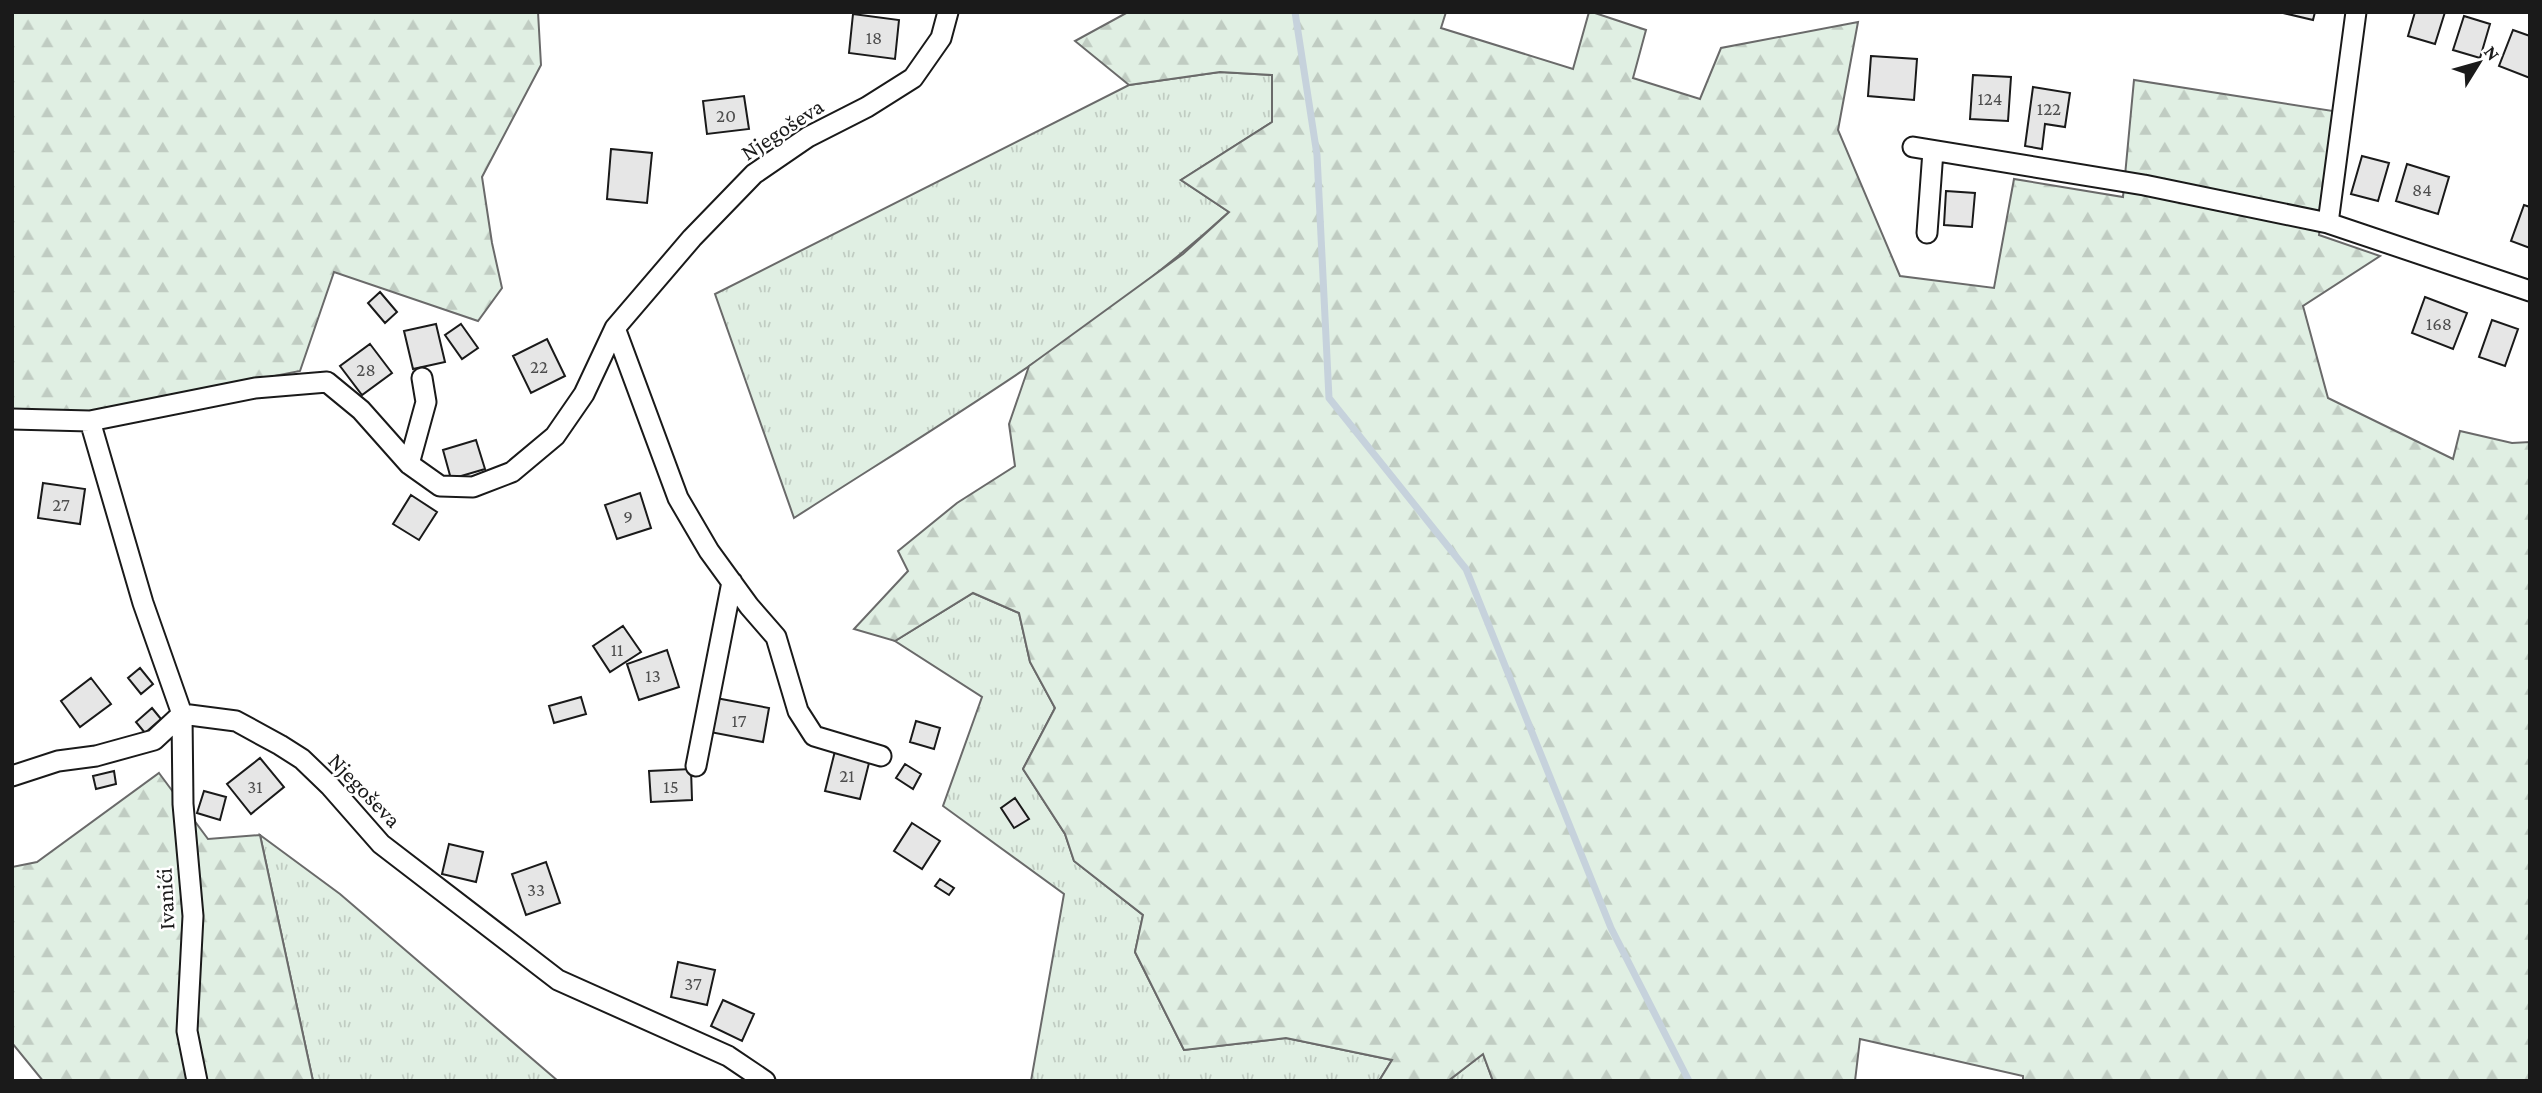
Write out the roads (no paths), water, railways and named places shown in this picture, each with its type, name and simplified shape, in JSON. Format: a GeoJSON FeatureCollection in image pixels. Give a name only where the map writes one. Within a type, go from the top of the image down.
{"type":"FeatureCollection","features":[{"type":"Feature","properties":{"kind":"street","name":"Njegoševa"},"geometry":{"type":"LineString","coordinates":[[12,419],[90,421],[255,388],[327,382],[361,410],[410,464],[440,486],[473,487],[512,471],[555,436],[584,394],[615,328],[692,238],[754,174],[808,137],[867,107],[913,78],[941,38],[948,12]]}},
{"type":"Feature","properties":{"kind":"street"},"geometry":{"type":"LineString","coordinates":[[2328,223],[2356,12]]}},
{"type":"Feature","properties":{"kind":"street"},"geometry":{"type":"LineString","coordinates":[[1913,147],[2144,185],[2328,223],[2530,290]]}},
{"type":"Feature","properties":{"kind":"street"},"geometry":{"type":"LineString","coordinates":[[1927,233],[1933,151]]}},
{"type":"Feature","properties":{"kind":"street"},"geometry":{"type":"LineString","coordinates":[[615,328],[678,498],[709,551],[749,606],[776,637],[798,711],[814,736],[881,756]]}},
{"type":"Feature","properties":{"kind":"street"},"geometry":{"type":"LineString","coordinates":[[410,464],[426,402],[422,378]]}},
{"type":"Feature","properties":{"kind":"street"},"geometry":{"type":"LineString","coordinates":[[12,776],[58,761],[96,756],[153,740],[183,714],[143,603],[90,421]]}},
{"type":"Feature","properties":{"kind":"street"},"geometry":{"type":"LineString","coordinates":[[696,766],[732,582]]}},
{"type":"Feature","properties":{"kind":"street","name":"Njegoševa"},"geometry":{"type":"LineString","coordinates":[[183,714],[236,721],[280,745],[302,759],[330,786],[381,844],[558,980],[728,1056],[765,1081]]}},
{"type":"Feature","properties":{"kind":"street","name":"Ivanići"},"geometry":{"type":"LineString","coordinates":[[183,714],[183,804],[193,916],[187,1031],[197,1081]]}},
{"type":"Feature","properties":{"kind":"waterway"},"geometry":{"type":"LineString","coordinates":[[1295,12],[1317,155],[1329,398],[1466,569],[1611,928],[1689,1081]]}}]}
